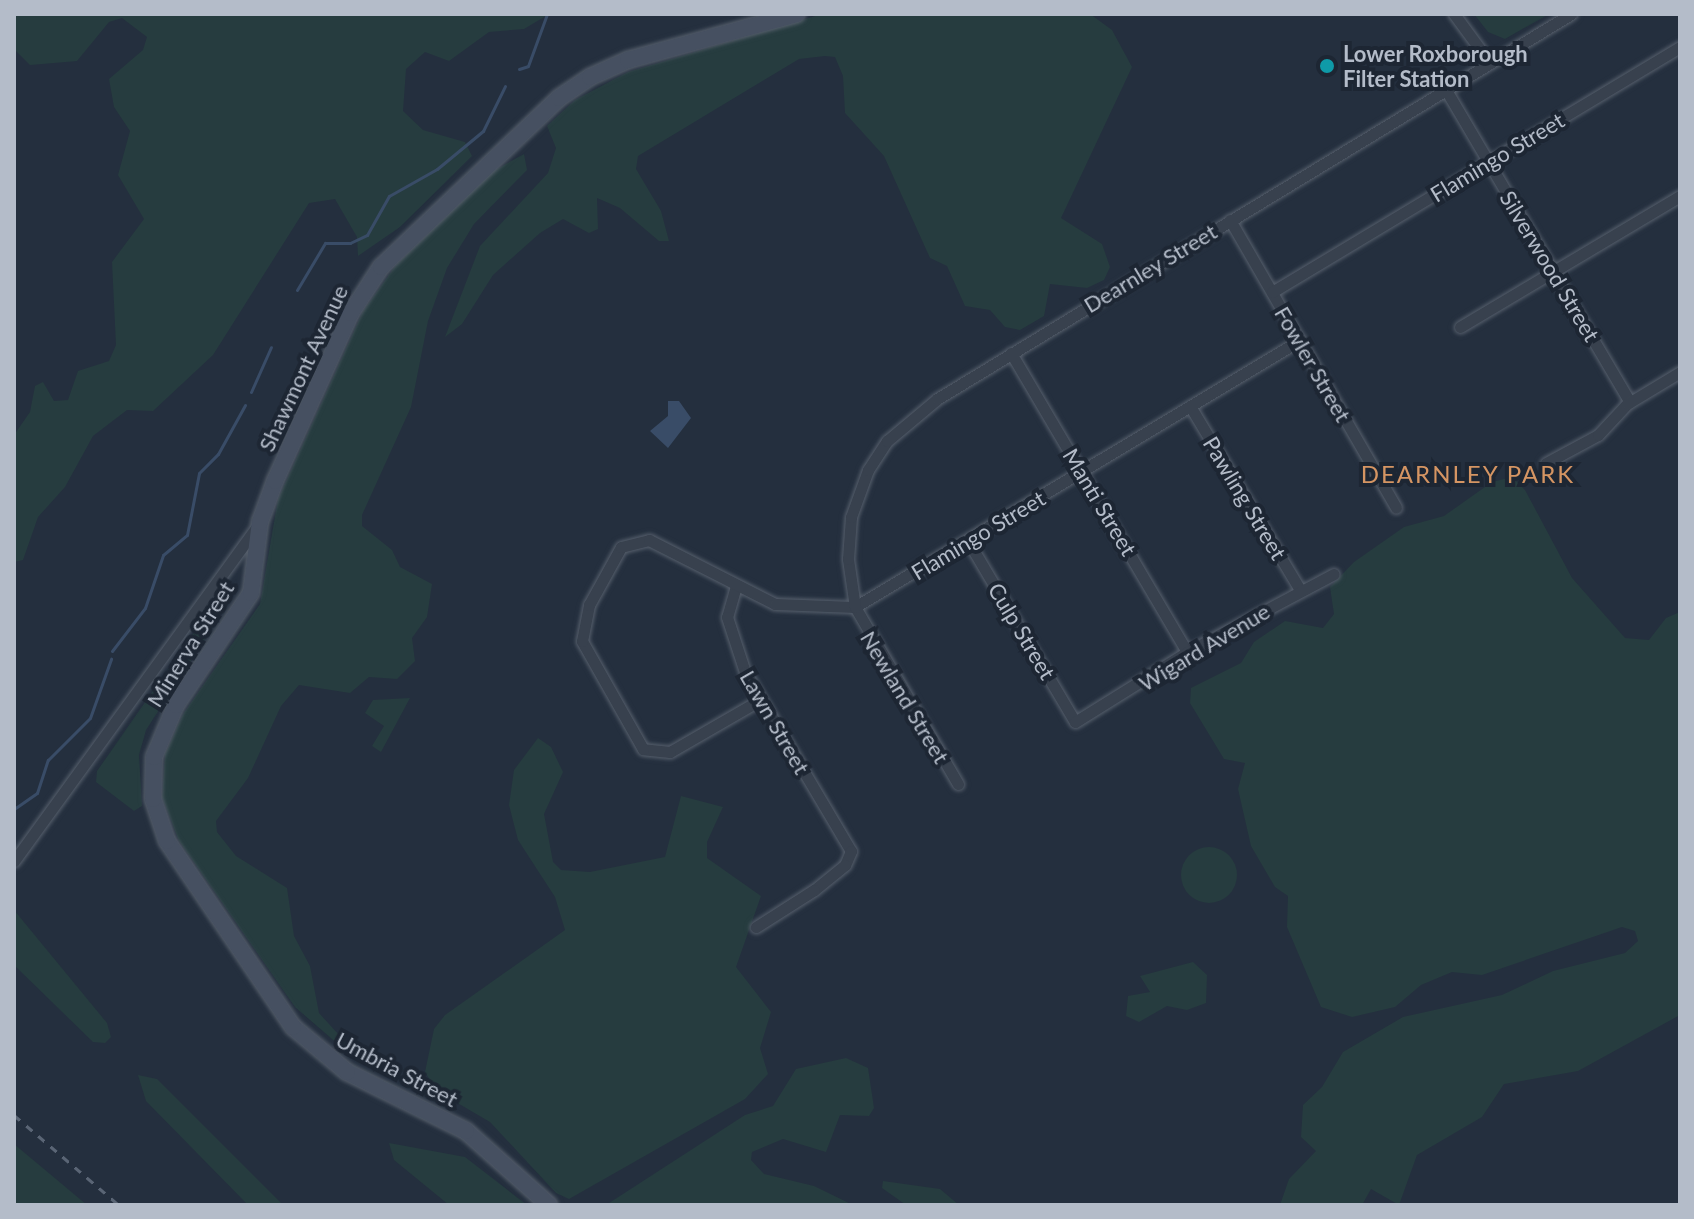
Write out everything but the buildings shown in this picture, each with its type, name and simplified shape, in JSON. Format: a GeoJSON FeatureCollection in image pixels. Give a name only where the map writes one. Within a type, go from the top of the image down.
{"type":"FeatureCollection","features":[{"type":"Feature","properties":{"kind":"main road","name":"Shawmont Avenue"},"geometry":{"type":"LineString","coordinates":[[260,522],[357,300],[412,234],[590,77],[628,60],[797,14]]}},
{"type":"Feature","properties":{"kind":"main road","name":"Minerva Street"},"geometry":{"type":"LineString","coordinates":[[215,916],[162,831],[152,768],[169,717],[255,582],[260,522]]}},
{"type":"Feature","properties":{"kind":"main road","name":"Umbria Street"},"geometry":{"type":"LineString","coordinates":[[215,916],[282,1014],[321,1055],[466,1131],[549,1205]]}},
{"type":"Feature","properties":{"kind":"street"},"geometry":{"type":"LineString","coordinates":[[1454,14],[1490,63]]}},
{"type":"Feature","properties":{"kind":"street","name":"Dearnley Street"},"geometry":{"type":"LineString","coordinates":[[855,607],[849,528],[874,460],[913,415],[1571,14]]}},
{"type":"Feature","properties":{"kind":"street","name":"Flamingo Street"},"geometry":{"type":"LineString","coordinates":[[1272,292],[1680,47]]}},
{"type":"Feature","properties":{"kind":"street","name":"Silverwood Street"},"geometry":{"type":"LineString","coordinates":[[1446,90],[1630,402]]}},
{"type":"Feature","properties":{"kind":"street"},"geometry":{"type":"LineString","coordinates":[[1460,327],[1680,196]]}},
{"type":"Feature","properties":{"kind":"street","name":"Fowler Street"},"geometry":{"type":"LineString","coordinates":[[1230,220],[1396,508]]}},
{"type":"Feature","properties":{"kind":"street","name":"Flamingo Street"},"geometry":{"type":"LineString","coordinates":[[760,700],[658,755],[643,749],[583,648],[582,630],[609,563],[637,539],[789,608],[855,607],[1300,340]]}},
{"type":"Feature","properties":{"kind":"street","name":"Manti Street"},"geometry":{"type":"LineString","coordinates":[[1011,353],[1187,652]]}},
{"type":"Feature","properties":{"kind":"street"},"geometry":{"type":"LineString","coordinates":[[1546,463],[1598,435],[1630,402],[1680,372]]}},
{"type":"Feature","properties":{"kind":"street","name":"Pawling Street"},"geometry":{"type":"LineString","coordinates":[[1190,406],[1300,590]]}},
{"type":"Feature","properties":{"kind":"street","name":"Shawmont Avenue"},"geometry":{"type":"LineString","coordinates":[[14,861],[226,576],[260,522]]}},
{"type":"Feature","properties":{"kind":"street","name":"Culp Street"},"geometry":{"type":"LineString","coordinates":[[968,541],[1075,722]]}},
{"type":"Feature","properties":{"kind":"street","name":"Wigard Avenue"},"geometry":{"type":"LineString","coordinates":[[1075,722],[1187,652],[1334,574]]}},
{"type":"Feature","properties":{"kind":"street"},"geometry":{"type":"LineString","coordinates":[[226,576],[255,582]]}},
{"type":"Feature","properties":{"kind":"street","name":"Lawn Street"},"geometry":{"type":"LineString","coordinates":[[736,586],[727,617],[760,700],[851,851],[845,865],[814,890],[756,927]]}},
{"type":"Feature","properties":{"kind":"street","name":"Newland Street"},"geometry":{"type":"LineString","coordinates":[[855,607],[958,784]]}},
{"type":"Feature","properties":{"kind":"green space"},"geometry":{"type":"Polygon","coordinates":[[[14,14],[549,14],[524,29],[489,32],[449,61],[425,52],[406,69],[403,111],[423,130],[465,142],[472,156],[400,227],[358,256],[357,237],[335,199],[309,203],[213,355],[153,411],[127,410],[93,436],[65,487],[38,517],[23,560],[14,562],[14,435],[30,412],[35,386],[43,382],[54,401],[68,400],[78,371],[109,361],[116,345],[112,262],[144,219],[118,175],[130,131],[114,107],[109,79],[143,50],[147,37],[122,18],[109,22],[77,61],[30,65],[14,49],[14,14]]]}},
{"type":"Feature","properties":{"kind":"green space"},"geometry":{"type":"Polygon","coordinates":[[[822,14],[1090,14],[1112,30],[1132,67],[1061,218],[1102,244],[1110,267],[1104,280],[1087,288],[1050,284],[1044,316],[1020,330],[1005,327],[990,310],[965,306],[947,266],[930,258],[884,156],[845,113],[843,76],[835,57],[825,56],[799,59],[638,156],[636,169],[661,211],[669,241],[659,241],[620,208],[597,198],[598,229],[589,233],[563,219],[540,233],[493,275],[462,324],[445,337],[480,246],[548,173],[556,148],[547,126],[575,100],[628,72],[822,14]]]}},
{"type":"Feature","properties":{"kind":"green space"},"geometry":{"type":"Polygon","coordinates":[[[1474,14],[1549,14],[1505,39],[1488,32],[1474,14]]]}},
{"type":"Feature","properties":{"kind":"green space"},"geometry":{"type":"Polygon","coordinates":[[[524,154],[527,170],[474,224],[447,268],[428,321],[411,407],[362,515],[362,526],[392,550],[400,567],[432,584],[427,617],[412,638],[415,661],[397,679],[369,677],[350,693],[299,685],[281,706],[248,778],[216,821],[217,832],[236,856],[287,888],[294,936],[310,966],[319,1013],[350,1047],[348,1053],[295,1007],[179,841],[162,797],[165,754],[183,714],[260,604],[278,499],[363,311],[396,265],[493,171],[524,154]]]}},
{"type":"Feature","properties":{"kind":"green space"},"geometry":{"type":"Polygon","coordinates":[[[1512,477],[1525,490],[1572,578],[1625,638],[1649,640],[1666,618],[1680,612],[1680,1015],[1578,1071],[1504,1084],[1482,1117],[1417,1155],[1399,1205],[1371,1189],[1362,1205],[1280,1205],[1289,1179],[1316,1151],[1301,1137],[1303,1105],[1322,1087],[1343,1052],[1403,1017],[1502,995],[1553,971],[1625,953],[1638,941],[1635,931],[1622,927],[1482,975],[1452,972],[1421,985],[1395,1007],[1352,1017],[1321,1007],[1287,927],[1288,896],[1275,887],[1251,846],[1238,789],[1245,763],[1224,759],[1190,703],[1191,688],[1241,663],[1254,642],[1285,621],[1323,628],[1334,614],[1330,587],[1354,562],[1404,527],[1444,516],[1492,482],[1512,477]]]}},
{"type":"Feature","properties":{"kind":"green space"},"geometry":{"type":"Polygon","coordinates":[[[211,619],[214,625],[146,730],[139,755],[142,806],[134,811],[96,782],[97,771],[197,628],[211,619]]]}},
{"type":"Feature","properties":{"kind":"green space"},"geometry":{"type":"Polygon","coordinates":[[[410,698],[381,752],[372,746],[384,726],[365,713],[373,700],[410,698]]]}},
{"type":"Feature","properties":{"kind":"green space"},"geometry":{"type":"Polygon","coordinates":[[[538,738],[551,747],[563,772],[544,814],[553,862],[561,870],[590,872],[665,857],[681,796],[723,807],[707,842],[707,858],[761,896],[736,967],[771,1012],[760,1048],[768,1074],[745,1099],[569,1199],[556,1193],[490,1122],[437,1091],[425,1072],[434,1029],[445,1015],[565,930],[555,897],[518,840],[509,805],[514,770],[538,738]]]}},
{"type":"Feature","properties":{"kind":"green space"},"geometry":{"type":"Polygon","coordinates":[[[1209,847],[1229,855],[1237,875],[1229,895],[1209,903],[1189,895],[1181,875],[1189,855],[1209,847]]]}},
{"type":"Feature","properties":{"kind":"green space"},"geometry":{"type":"Polygon","coordinates":[[[14,910],[107,1023],[111,1037],[105,1043],[93,1042],[14,965],[14,910]]]}},
{"type":"Feature","properties":{"kind":"green space"},"geometry":{"type":"Polygon","coordinates":[[[1193,962],[1207,975],[1206,1003],[1187,1010],[1167,1006],[1139,1022],[1126,1016],[1128,996],[1150,992],[1140,976],[1193,962]]]}},
{"type":"Feature","properties":{"kind":"green space"},"geometry":{"type":"Polygon","coordinates":[[[846,1058],[868,1068],[874,1108],[869,1116],[840,1115],[826,1152],[783,1139],[752,1152],[751,1160],[764,1174],[814,1186],[853,1205],[606,1205],[745,1115],[773,1106],[796,1069],[846,1058]]]}},
{"type":"Feature","properties":{"kind":"green space"},"geometry":{"type":"Polygon","coordinates":[[[138,1075],[157,1079],[283,1205],[248,1205],[146,1101],[138,1075]]]}},
{"type":"Feature","properties":{"kind":"green space"},"geometry":{"type":"Polygon","coordinates":[[[389,1143],[465,1157],[527,1205],[449,1205],[394,1160],[389,1143]]]}},
{"type":"Feature","properties":{"kind":"green space"},"geometry":{"type":"Polygon","coordinates":[[[14,1144],[44,1169],[87,1205],[14,1205],[14,1144]]]}},
{"type":"Feature","properties":{"kind":"green space"},"geometry":{"type":"Polygon","coordinates":[[[883,1181],[940,1189],[959,1205],[906,1205],[882,1188],[883,1181]]]}},
{"type":"Feature","properties":{"kind":"water"},"geometry":{"type":"Polygon","coordinates":[[[668,401],[679,401],[691,418],[668,448],[650,431],[668,416],[668,401]]]}},
{"type":"Feature","properties":{"kind":"waterway"},"geometry":{"type":"LineString","coordinates":[[519,69],[528,66],[547,14]]}},
{"type":"Feature","properties":{"kind":"waterway"},"geometry":{"type":"LineString","coordinates":[[297,290],[325,243],[350,243],[367,235],[389,196],[437,169],[483,131],[505,86]]}},
{"type":"Feature","properties":{"kind":"waterway"},"geometry":{"type":"LineString","coordinates":[[251,392],[271,347]]}},
{"type":"Feature","properties":{"kind":"waterway"},"geometry":{"type":"LineString","coordinates":[[112,651],[145,608],[163,555],[187,535],[199,473],[218,454],[245,405]]}},
{"type":"Feature","properties":{"kind":"waterway"},"geometry":{"type":"LineString","coordinates":[[14,809],[37,793],[48,760],[90,718],[111,659]]}},
{"type":"Feature","properties":{"kind":"railway"},"geometry":{"type":"LineString","coordinates":[[14,1115],[119,1205]]}},
{"type":"Feature","properties":{"kind":"place","name":"Lower Roxborough Filter Station"},"geometry":{"type":"Point","coordinates":[1327,66]}},
{"type":"Feature","properties":{"kind":"district","name":"DEARNLEY PARK"},"geometry":{"type":"Point","coordinates":[1468,474]}}]}
